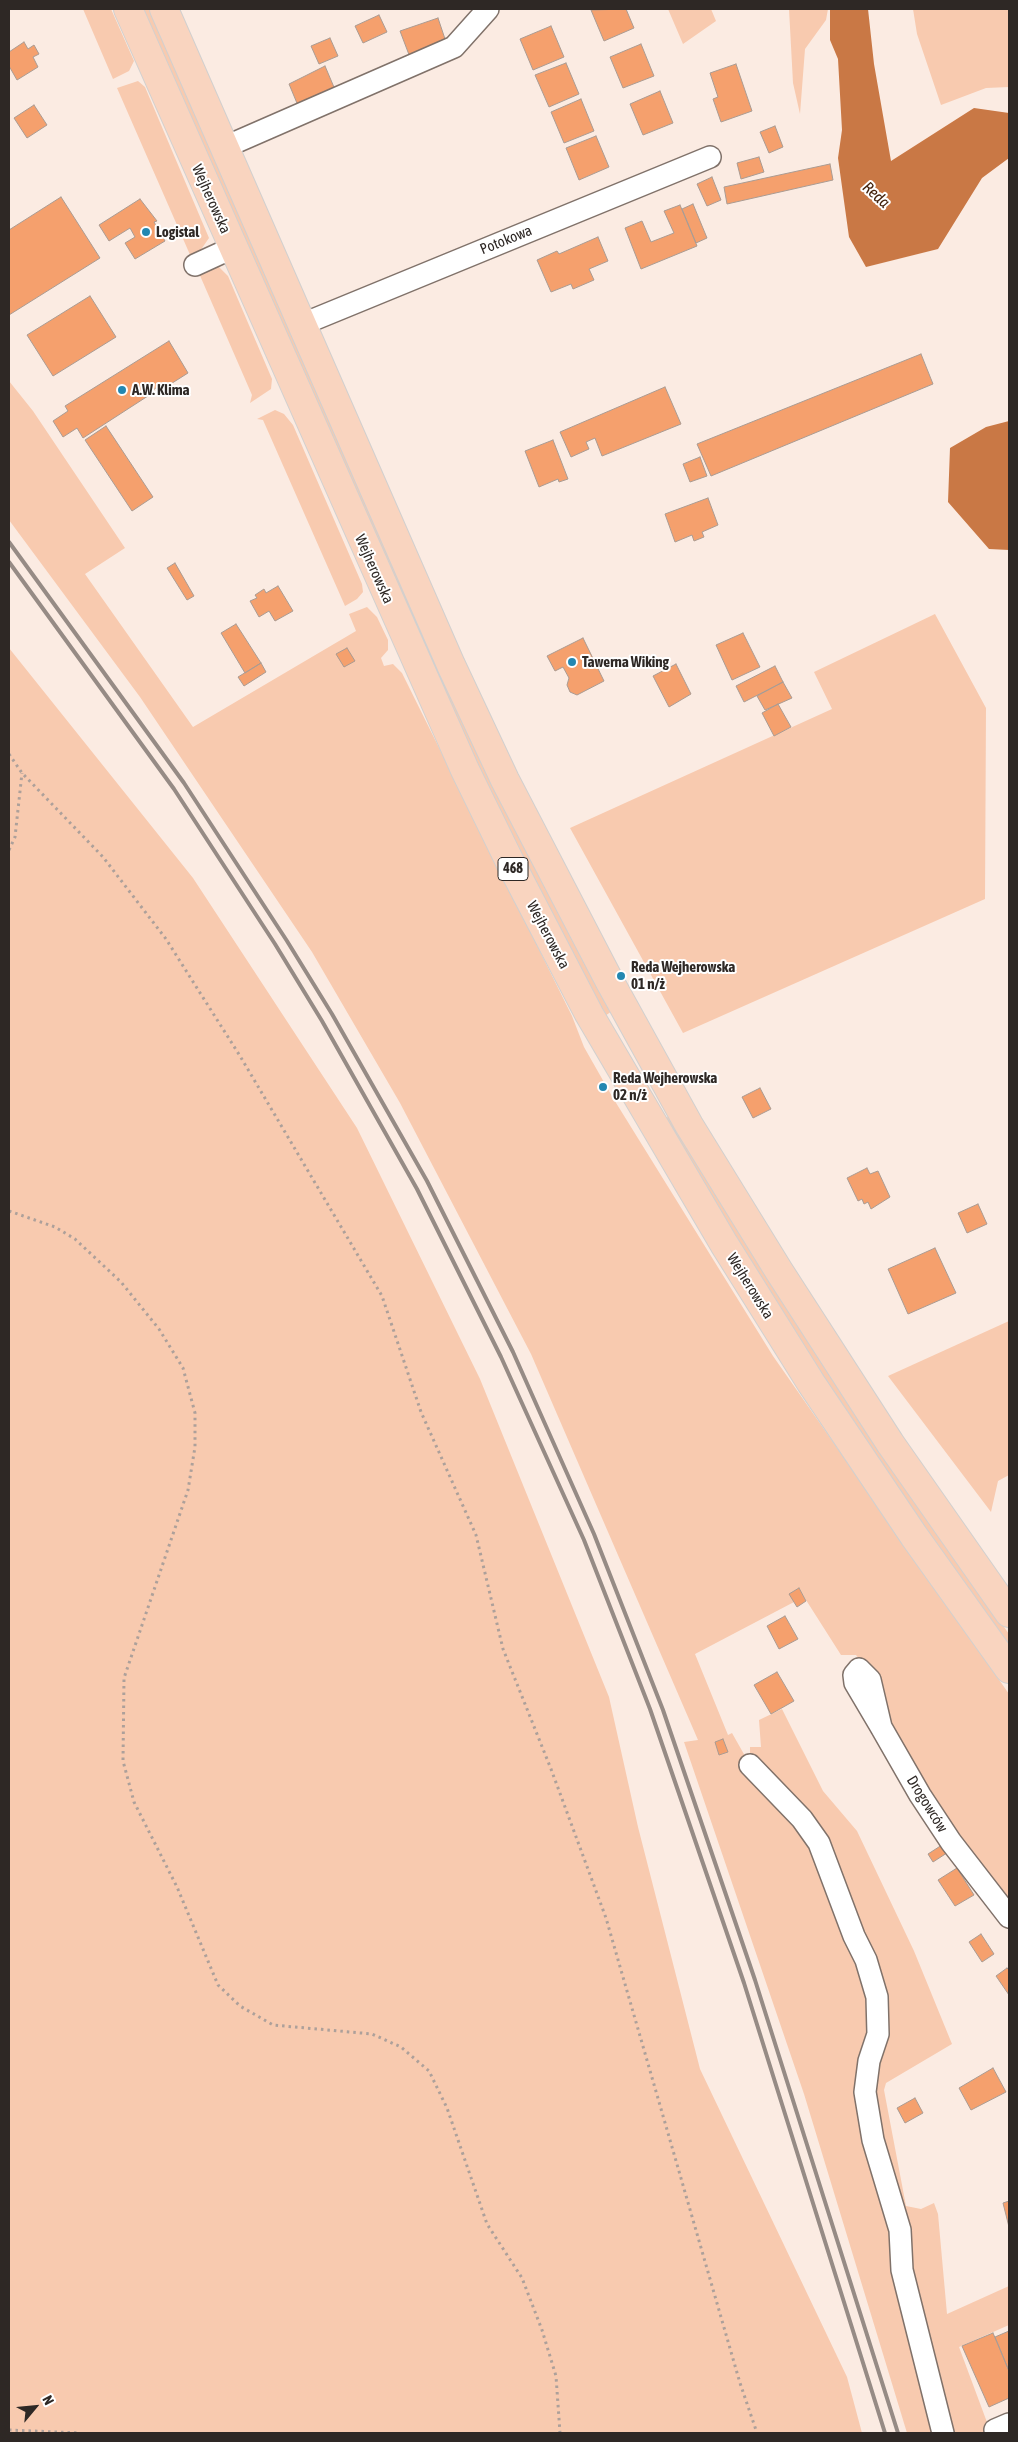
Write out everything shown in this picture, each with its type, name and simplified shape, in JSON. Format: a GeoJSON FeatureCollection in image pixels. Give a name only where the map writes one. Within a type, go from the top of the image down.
{"type":"FeatureCollection","features":[{"type":"Feature","properties":{"kind":"main road","name":"Wejherowska"},"geometry":{"type":"LineString","coordinates":[[128,9],[232,248],[465,770],[523,888],[632,1089],[724,1244],[811,1383],[914,1536],[1009,1669]]}},
{"type":"Feature","properties":{"kind":"main road","name":"468"},"geometry":{"type":"LineString","coordinates":[[164,9],[451,665],[506,780],[659,1073],[724,1183],[847,1378],[948,1529],[1009,1614]]}},
{"type":"Feature","properties":{"kind":"main road"},"geometry":{"type":"LineString","coordinates":[[632,1089],[659,1073]]}},
{"type":"Feature","properties":{"kind":"street"},"geometry":{"type":"LineString","coordinates":[[224,147],[454,47],[488,9]]}},
{"type":"Feature","properties":{"kind":"street","name":"Potokowa"},"geometry":{"type":"LineString","coordinates":[[303,324],[710,156]]}},
{"type":"Feature","properties":{"kind":"street"},"geometry":{"type":"LineString","coordinates":[[195,265],[232,248]]}},
{"type":"Feature","properties":{"kind":"street","name":"Drogowców"},"geometry":{"type":"LineString","coordinates":[[855,1683],[920,1795],[1009,1917]]}},
{"type":"Feature","properties":{"kind":"street"},"geometry":{"type":"LineString","coordinates":[[750,1765],[802,1819],[819,1843],[854,1936],[866,1960],[877,1997],[878,2034],[869,2062],[865,2092],[873,2140],[900,2230],[902,2270],[942,2433]]}},
{"type":"Feature","properties":{"kind":"path"},"geometry":{"type":"LineString","coordinates":[[9,754],[22,773],[102,857],[166,939],[245,1065],[382,1296],[421,1412],[476,1535],[503,1649],[551,1769],[606,1918],[740,2383],[757,2433]]}},
{"type":"Feature","properties":{"kind":"path"},"geometry":{"type":"LineString","coordinates":[[9,850],[15,836],[22,773]]}},
{"type":"Feature","properties":{"kind":"path"},"geometry":{"type":"LineString","coordinates":[[9,1212],[62,1231],[75,1239],[121,1282],[159,1329],[183,1368],[195,1412],[195,1447],[188,1490],[124,1678],[124,1761],[134,1802],[177,1887],[218,1985],[240,2006],[273,2025],[372,2034],[401,2047],[429,2071],[446,2108],[487,2224],[522,2278],[542,2330],[556,2376],[560,2433]]}},
{"type":"Feature","properties":{"kind":"path"},"geometry":{"type":"LineString","coordinates":[[9,2430],[80,2433]]}},
{"type":"Feature","properties":{"kind":"shaded area"},"geometry":{"type":"Polygon","coordinates":[[[83,9],[111,9],[134,61],[129,71],[113,79],[83,9]]]}},
{"type":"Feature","properties":{"kind":"shaded area"},"geometry":{"type":"Polygon","coordinates":[[[142,9],[152,9],[612,1011],[605,1016],[566,945],[480,772],[142,9]]]}},
{"type":"Feature","properties":{"kind":"shaded area"},"geometry":{"type":"Polygon","coordinates":[[[668,9],[711,9],[716,21],[683,44],[668,9]]]}},
{"type":"Feature","properties":{"kind":"shaded area"},"geometry":{"type":"Polygon","coordinates":[[[789,9],[828,9],[826,20],[805,49],[800,114],[793,83],[789,9]]]}},
{"type":"Feature","properties":{"kind":"shaded area"},"geometry":{"type":"Polygon","coordinates":[[[913,9],[1009,9],[1009,87],[986,88],[941,105],[917,34],[913,9]]]}},
{"type":"Feature","properties":{"kind":"shaded area"},"geometry":{"type":"Polygon","coordinates":[[[138,81],[145,87],[209,238],[200,251],[191,257],[117,88],[138,81]]]}},
{"type":"Feature","properties":{"kind":"shaded area"},"geometry":{"type":"Polygon","coordinates":[[[210,266],[219,267],[228,276],[272,379],[271,389],[250,403],[252,395],[198,271],[210,266]]]}},
{"type":"Feature","properties":{"kind":"shaded area"},"geometry":{"type":"Polygon","coordinates":[[[9,381],[33,411],[125,548],[85,574],[193,727],[356,631],[349,614],[367,607],[377,617],[388,640],[388,650],[381,658],[384,666],[393,664],[402,673],[572,1016],[584,1047],[613,1098],[773,1356],[1009,1694],[1009,1911],[906,1758],[873,1677],[856,1655],[841,1655],[799,1589],[794,1602],[695,1654],[728,1735],[732,1733],[758,1779],[807,1829],[875,2013],[863,2060],[938,2433],[907,2433],[804,2094],[684,1742],[698,1740],[531,1354],[400,1103],[312,952],[140,697],[9,520],[9,381]]]}},
{"type":"Feature","properties":{"kind":"shaded area"},"geometry":{"type":"Polygon","coordinates":[[[275,410],[284,414],[293,425],[362,584],[363,592],[357,599],[345,606],[263,420],[257,419],[275,410]]]}},
{"type":"Feature","properties":{"kind":"shaded area"},"geometry":{"type":"Polygon","coordinates":[[[935,614],[986,708],[985,899],[683,1033],[570,828],[832,709],[814,672],[935,614]]]}},
{"type":"Feature","properties":{"kind":"shaded area"},"geometry":{"type":"Polygon","coordinates":[[[9,648],[193,878],[357,1128],[480,1379],[609,1697],[638,1827],[700,2069],[847,2377],[862,2433],[9,2433],[9,648]]]}},
{"type":"Feature","properties":{"kind":"shaded area"},"geometry":{"type":"Polygon","coordinates":[[[668,1117],[966,1573],[1009,1634],[1009,1649],[899,1494],[774,1302],[665,1118],[668,1117]]]}},
{"type":"Feature","properties":{"kind":"shaded area"},"geometry":{"type":"Polygon","coordinates":[[[1009,1321],[1009,1475],[998,1481],[991,1512],[888,1376],[1009,1321]]]}},
{"type":"Feature","properties":{"kind":"shaded area"},"geometry":{"type":"Polygon","coordinates":[[[782,1709],[823,1791],[857,1831],[914,1951],[952,2044],[886,2083],[884,2090],[906,2206],[921,2209],[934,2203],[938,2214],[947,2314],[1009,2286],[1009,2325],[959,2347],[991,2433],[948,2433],[871,2100],[881,2034],[836,1881],[750,1755],[750,1747],[761,1747],[759,1720],[782,1709]]]}},
{"type":"Feature","properties":{"kind":"water","name":"Reda"},"geometry":{"type":"Polygon","coordinates":[[[830,9],[868,9],[874,64],[891,161],[974,108],[1009,113],[1009,158],[982,178],[938,249],[866,267],[849,237],[838,158],[842,130],[838,59],[830,40],[830,9]]]}},
{"type":"Feature","properties":{"kind":"water"},"geometry":{"type":"Polygon","coordinates":[[[1009,421],[1009,550],[989,549],[948,502],[950,448],[986,427],[1009,421]]]}},
{"type":"Feature","properties":{"kind":"building"},"geometry":{"type":"Polygon","coordinates":[[[626,9],[634,28],[604,41],[591,10],[626,9]]]}},
{"type":"Feature","properties":{"kind":"building"},"geometry":{"type":"Polygon","coordinates":[[[379,15],[387,32],[363,43],[355,26],[379,15]]]}},
{"type":"Feature","properties":{"kind":"building"},"geometry":{"type":"Polygon","coordinates":[[[438,18],[446,42],[411,60],[400,31],[438,18]]]}},
{"type":"Feature","properties":{"kind":"building"},"geometry":{"type":"Polygon","coordinates":[[[551,26],[564,57],[533,70],[520,39],[551,26]]]}},
{"type":"Feature","properties":{"kind":"building"},"geometry":{"type":"Polygon","coordinates":[[[330,38],[338,56],[319,64],[311,46],[330,38]]]}},
{"type":"Feature","properties":{"kind":"building"},"geometry":{"type":"Polygon","coordinates":[[[24,42],[28,49],[34,45],[39,54],[33,57],[38,67],[17,80],[9,66],[9,52],[24,42]]]}},
{"type":"Feature","properties":{"kind":"building"},"geometry":{"type":"Polygon","coordinates":[[[641,44],[654,76],[623,88],[610,57],[641,44]]]}},
{"type":"Feature","properties":{"kind":"building"},"geometry":{"type":"Polygon","coordinates":[[[566,63],[579,94],[549,107],[535,75],[566,63]]]}},
{"type":"Feature","properties":{"kind":"building"},"geometry":{"type":"Polygon","coordinates":[[[736,64],[752,111],[721,122],[713,99],[718,97],[710,73],[736,64]]]}},
{"type":"Feature","properties":{"kind":"building"},"geometry":{"type":"Polygon","coordinates":[[[325,66],[336,92],[299,108],[289,84],[325,66]]]}},
{"type":"Feature","properties":{"kind":"building"},"geometry":{"type":"Polygon","coordinates":[[[660,91],[673,123],[643,135],[630,104],[660,91]]]}},
{"type":"Feature","properties":{"kind":"building"},"geometry":{"type":"Polygon","coordinates":[[[581,99],[594,131],[564,143],[551,112],[581,99]]]}},
{"type":"Feature","properties":{"kind":"building"},"geometry":{"type":"Polygon","coordinates":[[[34,105],[47,125],[27,138],[14,118],[34,105]]]}},
{"type":"Feature","properties":{"kind":"building"},"geometry":{"type":"Polygon","coordinates":[[[775,126],[783,147],[769,153],[760,132],[775,126]]]}},
{"type":"Feature","properties":{"kind":"building"},"geometry":{"type":"Polygon","coordinates":[[[596,136],[609,167],[579,180],[566,148],[596,136]]]}},
{"type":"Feature","properties":{"kind":"building"},"geometry":{"type":"Polygon","coordinates":[[[759,157],[764,172],[741,179],[737,163],[759,157]]]}},
{"type":"Feature","properties":{"kind":"building"},"geometry":{"type":"Polygon","coordinates":[[[830,164],[833,180],[727,204],[724,187],[830,164]]]}},
{"type":"Feature","properties":{"kind":"building"},"geometry":{"type":"Polygon","coordinates":[[[712,177],[721,200],[707,206],[697,184],[712,177]]]}},
{"type":"Feature","properties":{"kind":"building"},"geometry":{"type":"Polygon","coordinates":[[[61,197],[100,258],[9,315],[9,230],[61,197]]]}},
{"type":"Feature","properties":{"kind":"building","name":"Logistal"},"geometry":{"type":"Polygon","coordinates":[[[140,199],[157,221],[154,222],[165,241],[135,259],[125,243],[135,237],[130,228],[109,241],[99,225],[140,199]]]}},
{"type":"Feature","properties":{"kind":"building"},"geometry":{"type":"Polygon","coordinates":[[[693,204],[707,238],[696,243],[682,209],[693,204]]]}},
{"type":"Feature","properties":{"kind":"building"},"geometry":{"type":"Polygon","coordinates":[[[680,205],[697,246],[641,269],[625,228],[642,221],[651,242],[674,233],[664,211],[680,205]]]}},
{"type":"Feature","properties":{"kind":"building"},"geometry":{"type":"Polygon","coordinates":[[[598,237],[608,261],[589,269],[594,280],[573,289],[571,284],[551,292],[537,260],[557,251],[559,254],[598,237]]]}},
{"type":"Feature","properties":{"kind":"building"},"geometry":{"type":"Polygon","coordinates":[[[90,296],[116,337],[53,376],[27,335],[90,296]]]}},
{"type":"Feature","properties":{"kind":"building","name":"A.W. Klima"},"geometry":{"type":"Polygon","coordinates":[[[169,341],[188,373],[158,392],[156,388],[150,392],[151,394],[83,438],[77,428],[63,437],[53,421],[68,411],[65,406],[169,341]]]}},
{"type":"Feature","properties":{"kind":"building"},"geometry":{"type":"Polygon","coordinates":[[[921,354],[933,384],[711,476],[697,444],[921,354]]]}},
{"type":"Feature","properties":{"kind":"building"},"geometry":{"type":"Polygon","coordinates":[[[665,387],[681,424],[602,456],[595,438],[586,442],[589,449],[571,457],[560,432],[665,387]]]}},
{"type":"Feature","properties":{"kind":"building"},"geometry":{"type":"Polygon","coordinates":[[[106,426],[153,497],[132,511],[85,440],[106,426]]]}},
{"type":"Feature","properties":{"kind":"building"},"geometry":{"type":"Polygon","coordinates":[[[553,440],[568,479],[559,482],[558,479],[539,487],[525,451],[553,440]]]}},
{"type":"Feature","properties":{"kind":"building"},"geometry":{"type":"Polygon","coordinates":[[[700,457],[707,476],[690,482],[683,464],[700,457]]]}},
{"type":"Feature","properties":{"kind":"building"},"geometry":{"type":"Polygon","coordinates":[[[708,498],[718,525],[702,532],[704,537],[694,541],[692,535],[675,542],[665,514],[708,498]]]}},
{"type":"Feature","properties":{"kind":"building"},"geometry":{"type":"Polygon","coordinates":[[[175,563],[194,596],[187,600],[167,568],[175,563]]]}},
{"type":"Feature","properties":{"kind":"building"},"geometry":{"type":"Polygon","coordinates":[[[278,586],[293,611],[275,621],[269,611],[259,617],[250,601],[257,598],[255,595],[264,589],[266,593],[278,586]]]}},
{"type":"Feature","properties":{"kind":"building"},"geometry":{"type":"Polygon","coordinates":[[[236,624],[261,663],[245,673],[221,633],[236,624]]]}},
{"type":"Feature","properties":{"kind":"building"},"geometry":{"type":"Polygon","coordinates":[[[743,633],[760,667],[732,680],[716,645],[743,633]]]}},
{"type":"Feature","properties":{"kind":"building","name":"Tawerna Wiking"},"geometry":{"type":"Polygon","coordinates":[[[583,638],[604,681],[577,695],[570,692],[567,685],[569,678],[563,667],[555,671],[547,656],[583,638]]]}},
{"type":"Feature","properties":{"kind":"building"},"geometry":{"type":"Polygon","coordinates":[[[347,648],[355,661],[344,667],[336,654],[347,648]]]}},
{"type":"Feature","properties":{"kind":"building"},"geometry":{"type":"Polygon","coordinates":[[[261,663],[266,672],[244,686],[238,677],[261,663]]]}},
{"type":"Feature","properties":{"kind":"building"},"geometry":{"type":"Polygon","coordinates":[[[676,664],[691,694],[669,707],[653,676],[676,664]]]}},
{"type":"Feature","properties":{"kind":"building"},"geometry":{"type":"Polygon","coordinates":[[[775,666],[783,682],[744,702],[736,686],[775,666]]]}},
{"type":"Feature","properties":{"kind":"building"},"geometry":{"type":"Polygon","coordinates":[[[783,682],[792,698],[765,710],[757,696],[783,682]]]}},
{"type":"Feature","properties":{"kind":"building"},"geometry":{"type":"Polygon","coordinates":[[[778,704],[791,727],[774,736],[762,713],[778,704]]]}},
{"type":"Feature","properties":{"kind":"building"},"geometry":{"type":"Polygon","coordinates":[[[760,1088],[771,1109],[753,1118],[742,1097],[760,1088]]]}},
{"type":"Feature","properties":{"kind":"building"},"geometry":{"type":"Polygon","coordinates":[[[867,1168],[870,1174],[878,1171],[890,1197],[871,1209],[868,1202],[864,1204],[862,1199],[858,1201],[847,1178],[867,1168]]]}},
{"type":"Feature","properties":{"kind":"building"},"geometry":{"type":"Polygon","coordinates":[[[978,1204],[987,1224],[967,1233],[958,1213],[978,1204]]]}},
{"type":"Feature","properties":{"kind":"building"},"geometry":{"type":"Polygon","coordinates":[[[935,1248],[956,1293],[908,1314],[888,1269],[935,1248]]]}},
{"type":"Feature","properties":{"kind":"building"},"geometry":{"type":"Polygon","coordinates":[[[799,1588],[806,1601],[797,1607],[789,1594],[799,1588]]]}},
{"type":"Feature","properties":{"kind":"building"},"geometry":{"type":"Polygon","coordinates":[[[785,1616],[798,1639],[779,1649],[767,1626],[785,1616]]]}},
{"type":"Feature","properties":{"kind":"building"},"geometry":{"type":"Polygon","coordinates":[[[777,1672],[794,1701],[771,1714],[754,1685],[777,1672]]]}},
{"type":"Feature","properties":{"kind":"building"},"geometry":{"type":"Polygon","coordinates":[[[723,1739],[728,1752],[719,1755],[715,1742],[723,1739]]]}},
{"type":"Feature","properties":{"kind":"building"},"geometry":{"type":"Polygon","coordinates":[[[945,1843],[950,1851],[933,1862],[928,1854],[945,1843]]]}},
{"type":"Feature","properties":{"kind":"building"},"geometry":{"type":"Polygon","coordinates":[[[957,1868],[974,1895],[955,1906],[938,1880],[957,1868]]]}},
{"type":"Feature","properties":{"kind":"building"},"geometry":{"type":"Polygon","coordinates":[[[981,1934],[994,1954],[982,1962],[969,1942],[981,1934]]]}},
{"type":"Feature","properties":{"kind":"building"},"geometry":{"type":"Polygon","coordinates":[[[1007,1968],[1009,1970],[1009,1995],[996,1976],[1007,1968]]]}},
{"type":"Feature","properties":{"kind":"building"},"geometry":{"type":"Polygon","coordinates":[[[993,2068],[1006,2092],[971,2110],[959,2088],[993,2068]]]}},
{"type":"Feature","properties":{"kind":"building"},"geometry":{"type":"Polygon","coordinates":[[[915,2098],[923,2113],[905,2123],[897,2108],[915,2098]]]}},
{"type":"Feature","properties":{"kind":"building"},"geometry":{"type":"Polygon","coordinates":[[[1009,2201],[1009,2227],[1003,2203],[1009,2201]]]}},
{"type":"Feature","properties":{"kind":"building"},"geometry":{"type":"Polygon","coordinates":[[[1009,2331],[1009,2371],[995,2337],[1009,2331]]]}},
{"type":"Feature","properties":{"kind":"building"},"geometry":{"type":"Polygon","coordinates":[[[993,2333],[1009,2371],[1009,2398],[989,2407],[962,2346],[993,2333]]]}},
{"type":"Feature","properties":{"kind":"railway"},"geometry":{"type":"LineString","coordinates":[[9,542],[184,783],[287,941],[332,1014],[427,1181],[513,1352],[594,1534],[663,1710],[755,1980],[898,2433]]}},
{"type":"Feature","properties":{"kind":"railway"},"geometry":{"type":"LineString","coordinates":[[9,562],[174,789],[275,944],[322,1021],[417,1189],[501,1357],[584,1540],[650,1709],[744,1983],[885,2433]]}},
{"type":"Feature","properties":{"kind":"place","name":"Logistal"},"geometry":{"type":"Point","coordinates":[146,232]}},
{"type":"Feature","properties":{"kind":"place","name":"A.W. Klima"},"geometry":{"type":"Point","coordinates":[122,390]}},
{"type":"Feature","properties":{"kind":"place","name":"Tawerna Wiking"},"geometry":{"type":"Point","coordinates":[572,662]}},
{"type":"Feature","properties":{"kind":"place","name":"Reda Wejherowska 01 n/ż"},"geometry":{"type":"Point","coordinates":[621,976]}},
{"type":"Feature","properties":{"kind":"place","name":"Reda Wejherowska 02 n/ż"},"geometry":{"type":"Point","coordinates":[603,1087]}}]}
